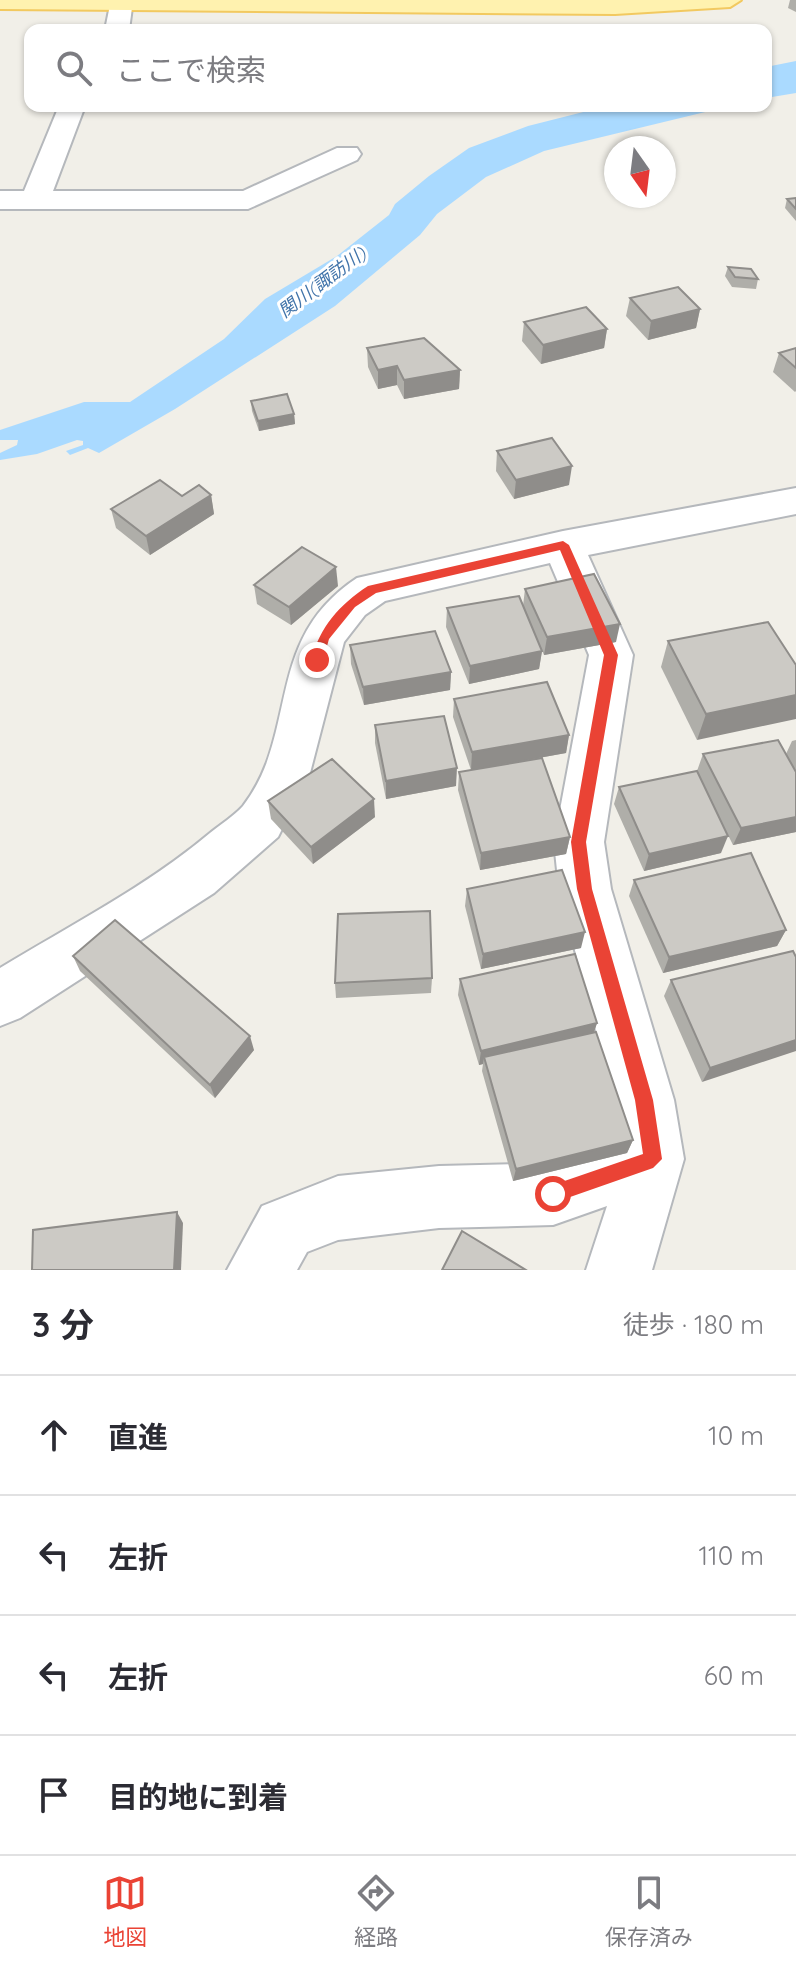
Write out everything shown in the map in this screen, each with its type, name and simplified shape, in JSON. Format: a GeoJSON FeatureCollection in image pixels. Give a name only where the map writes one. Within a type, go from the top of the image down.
{"type":"FeatureCollection","features":[{"type":"Feature","properties":{"kind":"main road"},"geometry":{"type":"LineString","coordinates":[[0,2],[615,7],[730,0]]}},
{"type":"Feature","properties":{"kind":"street"},"geometry":{"type":"LineString","coordinates":[[118,24],[122,1]]}},
{"type":"Feature","properties":{"kind":"street"},"geometry":{"type":"LineString","coordinates":[[35,200],[70,112]]}},
{"type":"Feature","properties":{"kind":"street"},"geometry":{"type":"LineString","coordinates":[[0,200],[248,200],[347,154]]}},
{"type":"Feature","properties":{"kind":"street"},"geometry":{"type":"LineString","coordinates":[[0,999],[196,877],[260,822],[286,773],[323,637],[350,604],[372,589],[563,545],[796,501]]}},
{"type":"Feature","properties":{"kind":"street"},"geometry":{"type":"LineString","coordinates":[[563,545],[611,655],[579,842],[585,889],[644,1100],[653,1159],[619,1270]]}},
{"type":"Feature","properties":{"kind":"street"},"geometry":{"type":"LineString","coordinates":[[260,1270],[285,1229],[338,1208],[439,1197],[553,1194],[653,1159]]}},
{"type":"Feature","properties":{"kind":"water"},"geometry":{"type":"Polygon","coordinates":[[[796,61],[796,93],[772,97],[772,66],[796,61]]]}},
{"type":"Feature","properties":{"kind":"water","name":"関川(諏訪川)"},"geometry":{"type":"Polygon","coordinates":[[[583,112],[705,112],[544,151],[486,177],[437,214],[420,235],[335,306],[175,409],[99,453],[88,448],[70,455],[66,451],[83,445],[83,441],[77,440],[37,454],[0,460],[0,453],[17,445],[18,440],[0,440],[0,430],[84,402],[130,402],[224,339],[265,299],[337,256],[389,215],[395,204],[429,176],[469,148],[528,126],[583,112]]]}},
{"type":"Feature","properties":{"kind":"building"},"geometry":{"type":"Polygon","coordinates":[[[796,198],[796,209],[787,199],[796,198]]]}},
{"type":"Feature","properties":{"kind":"building"},"geometry":{"type":"Polygon","coordinates":[[[728,267],[751,269],[758,279],[735,277],[728,267]]]}},
{"type":"Feature","properties":{"kind":"building"},"geometry":{"type":"Polygon","coordinates":[[[678,287],[700,309],[651,321],[630,298],[678,287]]]}},
{"type":"Feature","properties":{"kind":"building"},"geometry":{"type":"Polygon","coordinates":[[[586,307],[607,329],[543,345],[524,322],[586,307]]]}},
{"type":"Feature","properties":{"kind":"building"},"geometry":{"type":"Polygon","coordinates":[[[424,338],[460,370],[404,380],[397,366],[378,370],[367,348],[424,338]]]}},
{"type":"Feature","properties":{"kind":"building"},"geometry":{"type":"Polygon","coordinates":[[[796,348],[796,368],[779,353],[796,348]]]}},
{"type":"Feature","properties":{"kind":"building"},"geometry":{"type":"Polygon","coordinates":[[[287,394],[294,414],[258,421],[251,401],[287,394]]]}},
{"type":"Feature","properties":{"kind":"building"},"geometry":{"type":"Polygon","coordinates":[[[552,438],[572,466],[516,480],[497,451],[552,438]]]}},
{"type":"Feature","properties":{"kind":"building"},"geometry":{"type":"Polygon","coordinates":[[[160,480],[182,496],[199,485],[211,495],[146,536],[111,509],[160,480]]]}},
{"type":"Feature","properties":{"kind":"building"},"geometry":{"type":"Polygon","coordinates":[[[302,547],[336,567],[289,607],[254,585],[302,547]]]}},
{"type":"Feature","properties":{"kind":"building"},"geometry":{"type":"Polygon","coordinates":[[[594,574],[620,624],[547,637],[525,589],[594,574]]]}},
{"type":"Feature","properties":{"kind":"building"},"geometry":{"type":"Polygon","coordinates":[[[519,596],[542,651],[470,666],[447,608],[519,596]]]}},
{"type":"Feature","properties":{"kind":"building"},"geometry":{"type":"Polygon","coordinates":[[[768,622],[796,665],[796,695],[706,714],[668,641],[768,622]]]}},
{"type":"Feature","properties":{"kind":"building"},"geometry":{"type":"Polygon","coordinates":[[[435,631],[451,672],[363,687],[350,645],[435,631]]]}},
{"type":"Feature","properties":{"kind":"building"},"geometry":{"type":"Polygon","coordinates":[[[547,682],[569,735],[472,752],[454,699],[547,682]]]}},
{"type":"Feature","properties":{"kind":"building"},"geometry":{"type":"Polygon","coordinates":[[[444,716],[457,768],[386,781],[375,725],[444,716]]]}},
{"type":"Feature","properties":{"kind":"building"},"geometry":{"type":"Polygon","coordinates":[[[778,740],[796,772],[796,817],[741,828],[703,754],[778,740]]]}},
{"type":"Feature","properties":{"kind":"building"},"geometry":{"type":"Polygon","coordinates":[[[542,758],[570,837],[481,853],[459,772],[542,758]]]}},
{"type":"Feature","properties":{"kind":"building"},"geometry":{"type":"Polygon","coordinates":[[[332,759],[374,799],[311,847],[268,801],[332,759]]]}},
{"type":"Feature","properties":{"kind":"building"},"geometry":{"type":"Polygon","coordinates":[[[697,771],[728,836],[649,854],[619,787],[697,771]]]}},
{"type":"Feature","properties":{"kind":"building"},"geometry":{"type":"Polygon","coordinates":[[[751,853],[786,930],[669,957],[634,880],[751,853]]]}},
{"type":"Feature","properties":{"kind":"building"},"geometry":{"type":"Polygon","coordinates":[[[562,870],[585,932],[483,954],[467,889],[562,870]]]}},
{"type":"Feature","properties":{"kind":"building"},"geometry":{"type":"Polygon","coordinates":[[[430,911],[432,978],[335,983],[338,914],[430,911]]]}},
{"type":"Feature","properties":{"kind":"building"},"geometry":{"type":"Polygon","coordinates":[[[115,920],[250,1036],[210,1085],[73,956],[115,920]]]}},
{"type":"Feature","properties":{"kind":"building"},"geometry":{"type":"Polygon","coordinates":[[[793,951],[796,957],[796,1040],[710,1068],[671,980],[793,951]]]}},
{"type":"Feature","properties":{"kind":"building"},"geometry":{"type":"Polygon","coordinates":[[[575,954],[597,1023],[481,1051],[460,979],[575,954]]]}},
{"type":"Feature","properties":{"kind":"building"},"geometry":{"type":"Polygon","coordinates":[[[596,1032],[633,1140],[516,1169],[484,1057],[596,1032]]]}},
{"type":"Feature","properties":{"kind":"building"},"geometry":{"type":"Polygon","coordinates":[[[177,1212],[174,1270],[32,1270],[33,1230],[177,1212]]]}},
{"type":"Feature","properties":{"kind":"building"},"geometry":{"type":"Polygon","coordinates":[[[462,1231],[526,1270],[442,1270],[462,1231]]]}},
{"type":"Feature","properties":{"kind":"route"},"geometry":{"type":"LineString","coordinates":[[317,660],[323,637],[350,604],[372,589],[563,545],[605,635],[611,655],[579,842],[585,889],[644,1100],[653,1159],[553,1194]]}}]}
